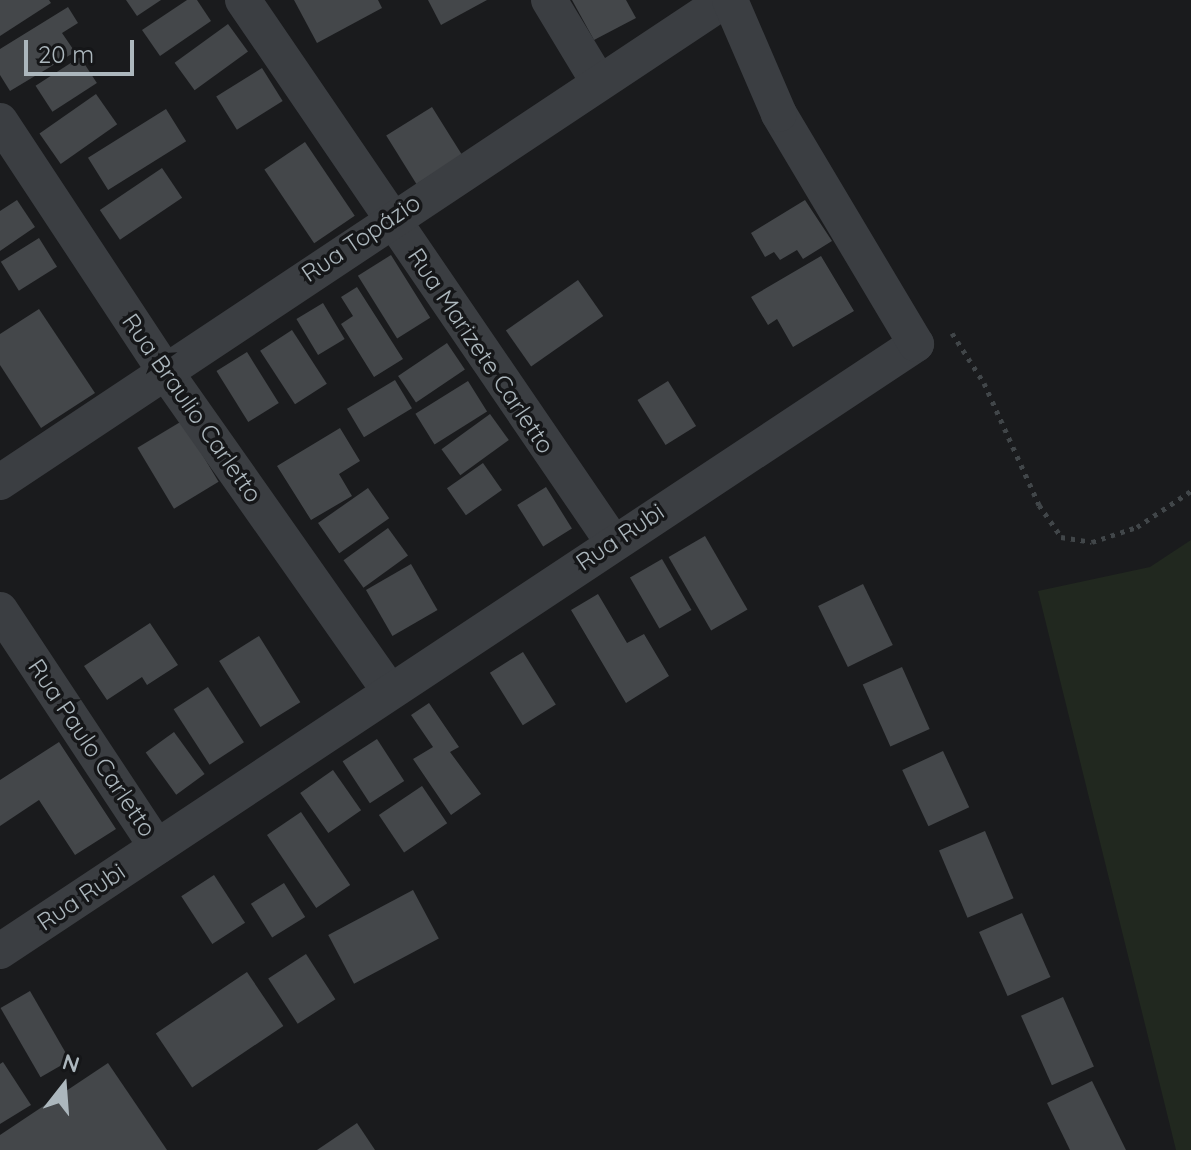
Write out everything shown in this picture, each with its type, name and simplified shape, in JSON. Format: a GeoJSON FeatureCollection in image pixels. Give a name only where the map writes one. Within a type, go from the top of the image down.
{"type":"FeatureCollection","features":[{"type":"Feature","properties":{"kind":"street","name":"Rua Marizete Carletto"},"geometry":{"type":"LineString","coordinates":[[243,0],[612,541]]}},
{"type":"Feature","properties":{"kind":"street"},"geometry":{"type":"LineString","coordinates":[[549,0],[599,83]]}},
{"type":"Feature","properties":{"kind":"street","name":"Rua Topázio"},"geometry":{"type":"LineString","coordinates":[[0,482],[390,218],[727,0]]}},
{"type":"Feature","properties":{"kind":"street"},"geometry":{"type":"LineString","coordinates":[[727,0],[779,114],[916,344]]}},
{"type":"Feature","properties":{"kind":"street","name":"Rua Braulio Carletto"},"geometry":{"type":"LineString","coordinates":[[0,121],[164,370],[390,692]]}},
{"type":"Feature","properties":{"kind":"street","name":"Rua Rubi"},"geometry":{"type":"LineString","coordinates":[[0,951],[612,541],[916,344]]}},
{"type":"Feature","properties":{"kind":"street","name":"Rua Paulo Carletto"},"geometry":{"type":"LineString","coordinates":[[0,610],[157,847]]}},
{"type":"Feature","properties":{"kind":"path"},"geometry":{"type":"LineString","coordinates":[[916,344],[947,325],[984,383],[1039,505],[1061,537],[1092,542],[1137,527],[1191,491]]}},
{"type":"Feature","properties":{"kind":"shaded area"},"geometry":{"type":"Polygon","coordinates":[[[1191,540],[1191,1150],[1176,1150],[1038,591],[1150,567],[1191,540]]]}},
{"type":"Feature","properties":{"kind":"building"},"geometry":{"type":"Polygon","coordinates":[[[0,0],[49,0],[51,3],[0,36],[0,0]]]}},
{"type":"Feature","properties":{"kind":"building"},"geometry":{"type":"Polygon","coordinates":[[[126,0],[161,0],[137,16],[126,0]]]}},
{"type":"Feature","properties":{"kind":"building"},"geometry":{"type":"Polygon","coordinates":[[[187,0],[197,0],[211,21],[160,56],[142,30],[187,0]]]}},
{"type":"Feature","properties":{"kind":"building"},"geometry":{"type":"Polygon","coordinates":[[[294,0],[378,0],[382,8],[317,43],[294,0]]]}},
{"type":"Feature","properties":{"kind":"building"},"geometry":{"type":"Polygon","coordinates":[[[428,0],[487,0],[441,25],[428,0]]]}},
{"type":"Feature","properties":{"kind":"building"},"geometry":{"type":"Polygon","coordinates":[[[572,0],[626,0],[636,18],[594,40],[572,0]]]}},
{"type":"Feature","properties":{"kind":"building"},"geometry":{"type":"Polygon","coordinates":[[[68,7],[78,23],[62,33],[75,52],[10,91],[0,75],[0,49],[68,7]]]}},
{"type":"Feature","properties":{"kind":"building"},"geometry":{"type":"Polygon","coordinates":[[[228,24],[248,52],[195,90],[175,63],[228,24]]]}},
{"type":"Feature","properties":{"kind":"building"},"geometry":{"type":"Polygon","coordinates":[[[80,57],[97,83],[52,112],[36,86],[80,57]]]}},
{"type":"Feature","properties":{"kind":"building"},"geometry":{"type":"Polygon","coordinates":[[[262,68],[283,101],[237,130],[216,97],[262,68]]]}},
{"type":"Feature","properties":{"kind":"building"},"geometry":{"type":"Polygon","coordinates":[[[96,94],[117,124],[61,164],[39,134],[96,94]]]}},
{"type":"Feature","properties":{"kind":"building"},"geometry":{"type":"Polygon","coordinates":[[[432,107],[462,155],[416,184],[386,136],[432,107]]]}},
{"type":"Feature","properties":{"kind":"building"},"geometry":{"type":"Polygon","coordinates":[[[166,109],[186,141],[108,190],[88,158],[166,109]]]}},
{"type":"Feature","properties":{"kind":"building"},"geometry":{"type":"Polygon","coordinates":[[[305,142],[355,216],[314,243],[264,169],[305,142]]]}},
{"type":"Feature","properties":{"kind":"building"},"geometry":{"type":"Polygon","coordinates":[[[162,168],[182,198],[120,240],[100,210],[162,168]]]}},
{"type":"Feature","properties":{"kind":"building"},"geometry":{"type":"Polygon","coordinates":[[[17,200],[35,227],[0,251],[0,211],[17,200]]]}},
{"type":"Feature","properties":{"kind":"building"},"geometry":{"type":"Polygon","coordinates":[[[805,200],[832,241],[803,259],[797,250],[780,260],[774,252],[765,257],[751,233],[805,200]]]}},
{"type":"Feature","properties":{"kind":"building"},"geometry":{"type":"Polygon","coordinates":[[[39,238],[57,267],[19,291],[1,262],[39,238]]]}},
{"type":"Feature","properties":{"kind":"building"},"geometry":{"type":"Polygon","coordinates":[[[391,255],[430,318],[397,338],[358,276],[391,255]]]}},
{"type":"Feature","properties":{"kind":"building"},"geometry":{"type":"Polygon","coordinates":[[[821,256],[854,311],[793,347],[777,319],[768,325],[751,297],[821,256]]]}},
{"type":"Feature","properties":{"kind":"building"},"geometry":{"type":"Polygon","coordinates":[[[578,280],[603,316],[531,367],[506,330],[578,280]]]}},
{"type":"Feature","properties":{"kind":"building"},"geometry":{"type":"Polygon","coordinates":[[[357,287],[403,359],[374,377],[341,324],[353,316],[341,297],[357,287]]]}},
{"type":"Feature","properties":{"kind":"building"},"geometry":{"type":"Polygon","coordinates":[[[323,303],[345,339],[318,355],[296,319],[323,303]]]}},
{"type":"Feature","properties":{"kind":"building"},"geometry":{"type":"Polygon","coordinates":[[[39,309],[95,393],[41,428],[0,365],[0,334],[39,309]]]}},
{"type":"Feature","properties":{"kind":"building"},"geometry":{"type":"Polygon","coordinates":[[[292,330],[327,384],[295,404],[260,351],[292,330]]]}},
{"type":"Feature","properties":{"kind":"building"},"geometry":{"type":"Polygon","coordinates":[[[447,343],[465,370],[416,403],[398,376],[447,343]]]}},
{"type":"Feature","properties":{"kind":"building"},"geometry":{"type":"Polygon","coordinates":[[[247,352],[279,403],[248,422],[216,371],[247,352]]]}},
{"type":"Feature","properties":{"kind":"building"},"geometry":{"type":"Polygon","coordinates":[[[395,380],[412,408],[364,437],[347,409],[395,380]]]}},
{"type":"Feature","properties":{"kind":"building"},"geometry":{"type":"Polygon","coordinates":[[[468,381],[487,412],[434,444],[415,414],[468,381]]]}},
{"type":"Feature","properties":{"kind":"building"},"geometry":{"type":"Polygon","coordinates":[[[668,381],[696,426],[666,445],[637,400],[668,381]]]}},
{"type":"Feature","properties":{"kind":"building"},"geometry":{"type":"Polygon","coordinates":[[[490,414],[509,440],[460,475],[441,449],[490,414]]]}},
{"type":"Feature","properties":{"kind":"building"},"geometry":{"type":"Polygon","coordinates":[[[182,421],[219,482],[174,509],[137,448],[182,421]]]}},
{"type":"Feature","properties":{"kind":"building"},"geometry":{"type":"Polygon","coordinates":[[[340,428],[360,461],[339,474],[352,496],[311,520],[277,466],[340,428]]]}},
{"type":"Feature","properties":{"kind":"building"},"geometry":{"type":"Polygon","coordinates":[[[483,463],[502,490],[466,515],[447,488],[483,463]]]}},
{"type":"Feature","properties":{"kind":"building"},"geometry":{"type":"Polygon","coordinates":[[[546,487],[572,529],[543,547],[517,505],[546,487]]]}},
{"type":"Feature","properties":{"kind":"building"},"geometry":{"type":"Polygon","coordinates":[[[368,488],[389,518],[339,553],[318,523],[368,488]]]}},
{"type":"Feature","properties":{"kind":"building"},"geometry":{"type":"Polygon","coordinates":[[[388,528],[408,556],[363,588],[344,560],[388,528]]]}},
{"type":"Feature","properties":{"kind":"building"},"geometry":{"type":"Polygon","coordinates":[[[705,536],[748,610],[711,631],[669,557],[705,536]]]}},
{"type":"Feature","properties":{"kind":"building"},"geometry":{"type":"Polygon","coordinates":[[[662,559],[692,610],[659,629],[630,578],[662,559]]]}},
{"type":"Feature","properties":{"kind":"building"},"geometry":{"type":"Polygon","coordinates":[[[411,564],[438,610],[392,636],[366,590],[411,564]]]}},
{"type":"Feature","properties":{"kind":"building"},"geometry":{"type":"Polygon","coordinates":[[[863,584],[893,645],[848,667],[818,606],[863,584]]]}},
{"type":"Feature","properties":{"kind":"building"},"geometry":{"type":"Polygon","coordinates":[[[598,594],[627,643],[644,634],[669,676],[626,703],[571,610],[598,594]]]}},
{"type":"Feature","properties":{"kind":"building"},"geometry":{"type":"Polygon","coordinates":[[[150,623],[178,665],[147,685],[142,677],[107,700],[84,666],[150,623]]]}},
{"type":"Feature","properties":{"kind":"building"},"geometry":{"type":"Polygon","coordinates":[[[259,636],[300,702],[260,727],[219,661],[259,636]]]}},
{"type":"Feature","properties":{"kind":"building"},"geometry":{"type":"Polygon","coordinates":[[[523,652],[556,705],[523,725],[490,673],[523,652]]]}},
{"type":"Feature","properties":{"kind":"building"},"geometry":{"type":"Polygon","coordinates":[[[902,667],[930,729],[890,747],[863,684],[902,667]]]}},
{"type":"Feature","properties":{"kind":"building"},"geometry":{"type":"Polygon","coordinates":[[[208,687],[244,742],[210,765],[174,709],[208,687]]]}},
{"type":"Feature","properties":{"kind":"building"},"geometry":{"type":"Polygon","coordinates":[[[429,703],[459,747],[450,752],[481,794],[451,815],[413,759],[433,747],[411,715],[429,703]]]}},
{"type":"Feature","properties":{"kind":"building"},"geometry":{"type":"Polygon","coordinates":[[[174,732],[205,774],[176,795],[146,753],[174,732]]]}},
{"type":"Feature","properties":{"kind":"building"},"geometry":{"type":"Polygon","coordinates":[[[377,739],[404,781],[370,803],[343,761],[377,739]]]}},
{"type":"Feature","properties":{"kind":"building"},"geometry":{"type":"Polygon","coordinates":[[[59,742],[116,829],[75,855],[39,800],[0,826],[0,780],[59,742]]]}},
{"type":"Feature","properties":{"kind":"building"},"geometry":{"type":"Polygon","coordinates":[[[943,751],[969,807],[928,826],[902,770],[943,751]]]}},
{"type":"Feature","properties":{"kind":"building"},"geometry":{"type":"Polygon","coordinates":[[[333,770],[361,810],[328,833],[300,793],[333,770]]]}},
{"type":"Feature","properties":{"kind":"building"},"geometry":{"type":"Polygon","coordinates":[[[422,786],[447,823],[404,852],[379,815],[422,786]]]}},
{"type":"Feature","properties":{"kind":"building"},"geometry":{"type":"Polygon","coordinates":[[[301,812],[350,885],[316,908],[267,835],[301,812]]]}},
{"type":"Feature","properties":{"kind":"building"},"geometry":{"type":"Polygon","coordinates":[[[985,831],[1014,898],[967,918],[939,851],[985,831]]]}},
{"type":"Feature","properties":{"kind":"building"},"geometry":{"type":"Polygon","coordinates":[[[214,875],[245,923],[212,944],[181,896],[214,875]]]}},
{"type":"Feature","properties":{"kind":"building"},"geometry":{"type":"Polygon","coordinates":[[[284,883],[305,917],[272,938],[251,904],[284,883]]]}},
{"type":"Feature","properties":{"kind":"building"},"geometry":{"type":"Polygon","coordinates":[[[413,890],[439,939],[354,984],[328,935],[413,890]]]}},
{"type":"Feature","properties":{"kind":"building"},"geometry":{"type":"Polygon","coordinates":[[[1022,913],[1050,977],[1008,996],[979,932],[1022,913]]]}},
{"type":"Feature","properties":{"kind":"building"},"geometry":{"type":"Polygon","coordinates":[[[306,954],[335,999],[298,1024],[268,979],[306,954]]]}},
{"type":"Feature","properties":{"kind":"building"},"geometry":{"type":"Polygon","coordinates":[[[247,972],[283,1026],[192,1087],[156,1034],[247,972]]]}},
{"type":"Feature","properties":{"kind":"building"},"geometry":{"type":"Polygon","coordinates":[[[30,991],[70,1060],[41,1077],[1,1008],[30,991]]]}},
{"type":"Feature","properties":{"kind":"building"},"geometry":{"type":"Polygon","coordinates":[[[1063,997],[1094,1066],[1052,1085],[1021,1016],[1063,997]]]}},
{"type":"Feature","properties":{"kind":"building"},"geometry":{"type":"Polygon","coordinates":[[[3,1062],[31,1105],[0,1124],[0,1064],[3,1062]]]}},
{"type":"Feature","properties":{"kind":"building"},"geometry":{"type":"Polygon","coordinates":[[[108,1063],[167,1150],[0,1150],[0,1135],[108,1063]]]}},
{"type":"Feature","properties":{"kind":"building"},"geometry":{"type":"Polygon","coordinates":[[[1092,1081],[1126,1150],[1070,1150],[1047,1103],[1092,1081]]]}},
{"type":"Feature","properties":{"kind":"building"},"geometry":{"type":"Polygon","coordinates":[[[357,1123],[375,1150],[317,1150],[357,1123]]]}}]}
